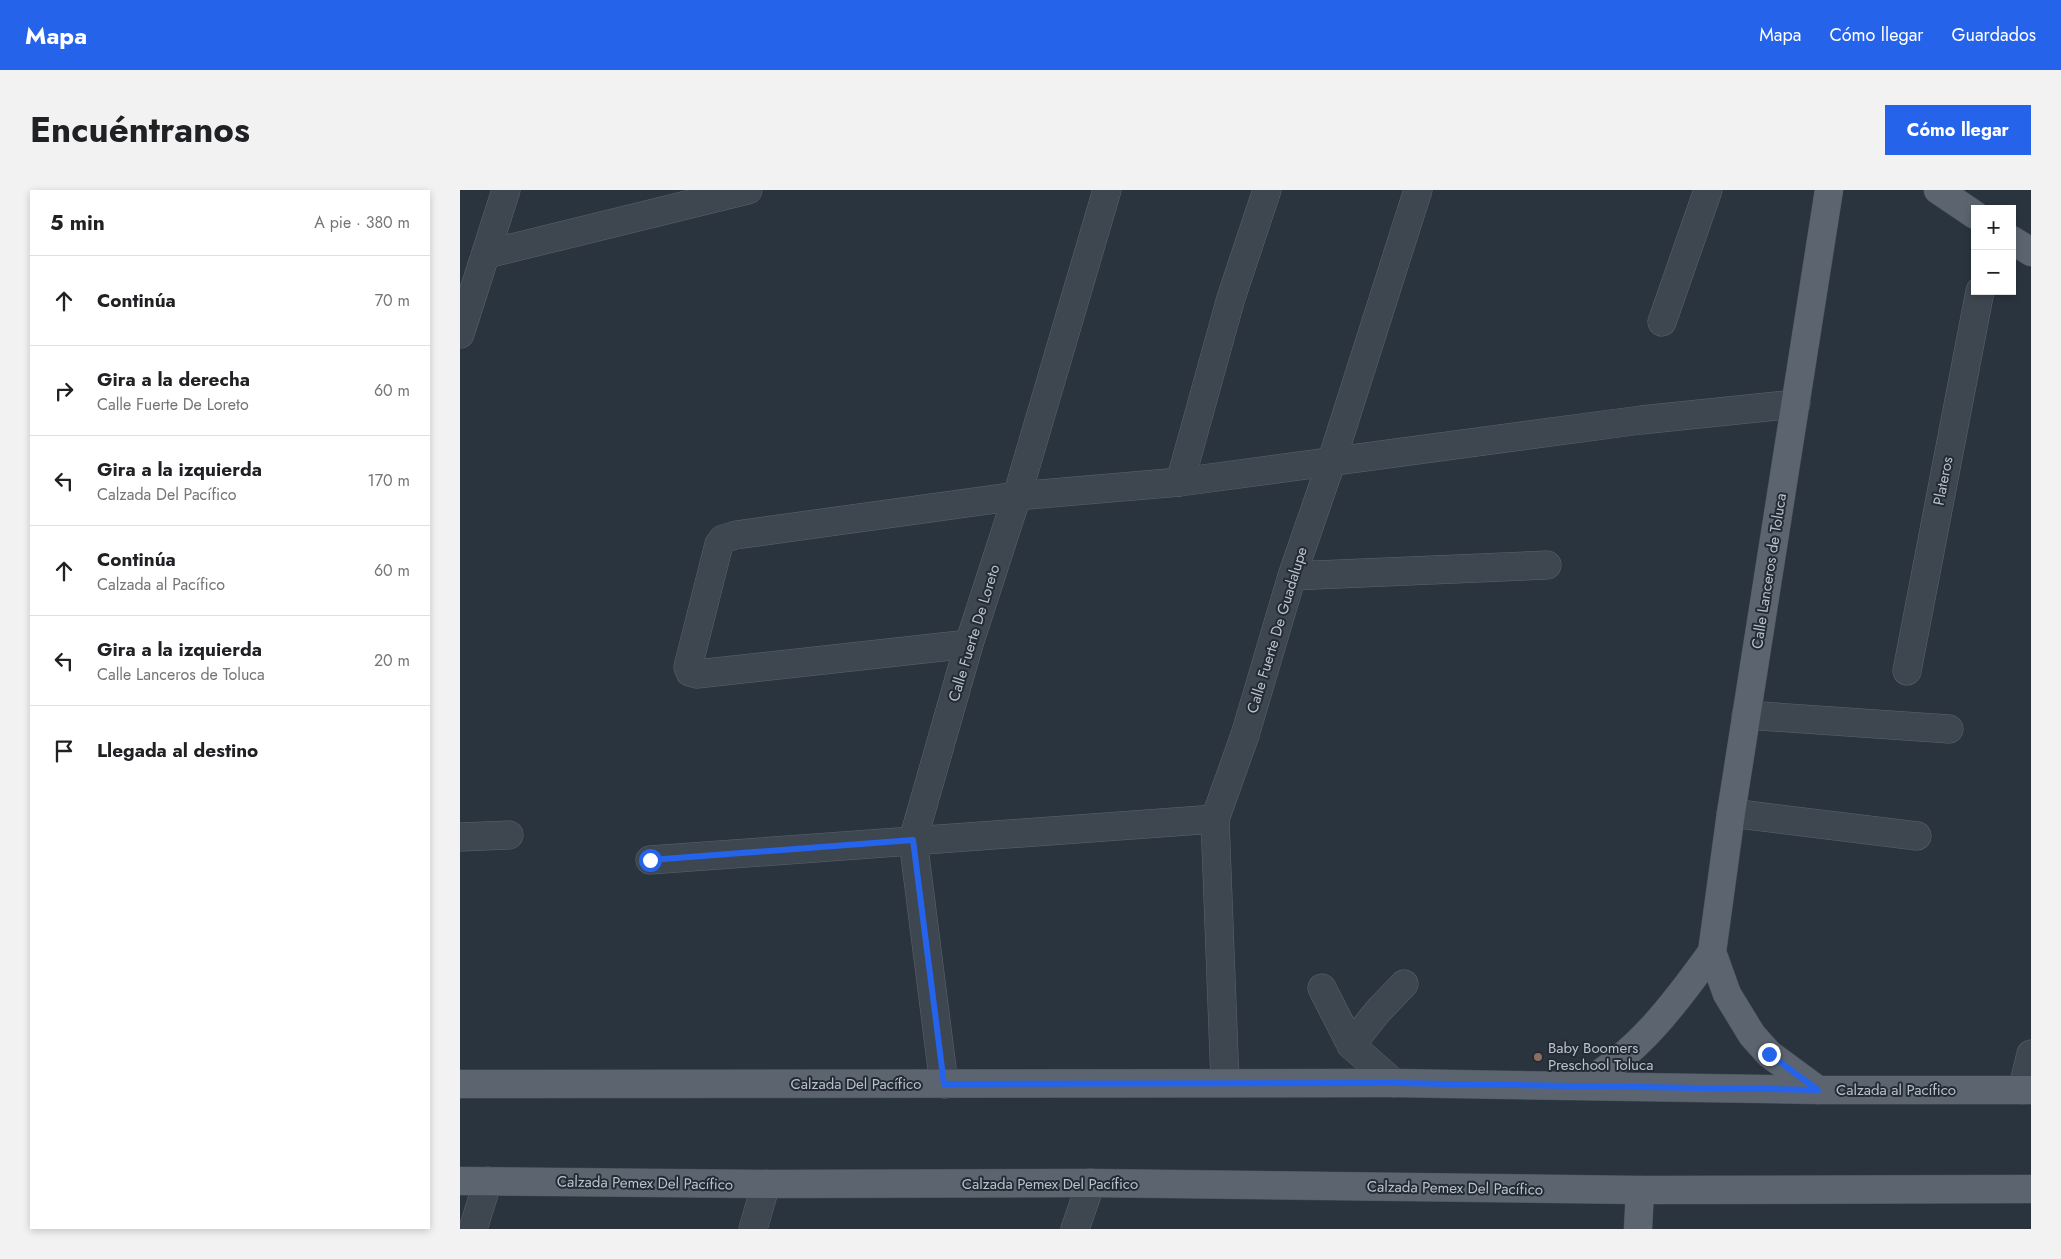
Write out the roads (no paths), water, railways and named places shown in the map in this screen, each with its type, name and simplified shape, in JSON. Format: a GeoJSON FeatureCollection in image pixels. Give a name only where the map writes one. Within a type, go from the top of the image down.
{"type":"FeatureCollection","features":[{"type":"Feature","properties":{"kind":"main road","name":"Calle Lanceros de Toluca"},"geometry":{"type":"LineString","coordinates":[[1818,1090],[1769,1054],[1752,1034],[1727,994],[1712,952],[1746,715],[1829,190]]}},
{"type":"Feature","properties":{"kind":"main road"},"geometry":{"type":"LineString","coordinates":[[1938,190],[1971,212]]}},
{"type":"Feature","properties":{"kind":"main road"},"geometry":{"type":"LineString","coordinates":[[2016,243],[2031,252]]}},
{"type":"Feature","properties":{"kind":"main road","name":"Calle Lanceros de Toluca"},"geometry":{"type":"LineString","coordinates":[[1581,1085],[1603,1073],[1654,1026],[1674,1003],[1712,952]]}},
{"type":"Feature","properties":{"kind":"main road","name":"Calzada Del Pacífico"},"geometry":{"type":"LineString","coordinates":[[460,1084],[1394,1083],[1581,1085]]}},
{"type":"Feature","properties":{"kind":"main road","name":"Calzada al Pacífico"},"geometry":{"type":"LineString","coordinates":[[1581,1085],[1818,1090],[2026,1090]]}},
{"type":"Feature","properties":{"kind":"main road","name":"Calzada Pemex Del Pacífico"},"geometry":{"type":"LineString","coordinates":[[460,1181],[766,1184],[1091,1183],[1640,1190]]}},
{"type":"Feature","properties":{"kind":"main road"},"geometry":{"type":"LineString","coordinates":[[1638,1229],[1640,1190],[2031,1189]]}},
{"type":"Feature","properties":{"kind":"street"},"geometry":{"type":"LineString","coordinates":[[460,334],[506,190]]}},
{"type":"Feature","properties":{"kind":"street"},"geometry":{"type":"LineString","coordinates":[[487,254],[748,190]]}},
{"type":"Feature","properties":{"kind":"street","name":"Calle Fuerte De Loreto"},"geometry":{"type":"LineString","coordinates":[[944,1084],[913,840],[969,644],[1017,496],[1107,190]]}},
{"type":"Feature","properties":{"kind":"street"},"geometry":{"type":"LineString","coordinates":[[1180,482],[1231,298],[1267,190]]}},
{"type":"Feature","properties":{"kind":"street","name":"Calle Fuerte De Guadalupe"},"geometry":{"type":"LineString","coordinates":[[1224,1083],[1215,819],[1245,735],[1292,576],[1331,463],[1418,190]]}},
{"type":"Feature","properties":{"kind":"street"},"geometry":{"type":"LineString","coordinates":[[1662,322],[1708,190]]}},
{"type":"Feature","properties":{"kind":"street","name":"Plateros"},"geometry":{"type":"LineString","coordinates":[[1907,671],[1979,295]]}},
{"type":"Feature","properties":{"kind":"street"},"geometry":{"type":"LineString","coordinates":[[969,644],[697,674],[690,672],[688,667],[719,544],[723,539],[736,534],[1017,496],[1180,482],[1641,420],[1796,404]]}},
{"type":"Feature","properties":{"kind":"street"},"geometry":{"type":"LineString","coordinates":[[1292,576],[1547,565]]}},
{"type":"Feature","properties":{"kind":"street"},"geometry":{"type":"LineString","coordinates":[[1746,715],[1949,729]]}},
{"type":"Feature","properties":{"kind":"street"},"geometry":{"type":"LineString","coordinates":[[1731,813],[1917,836]]}},
{"type":"Feature","properties":{"kind":"street"},"geometry":{"type":"LineString","coordinates":[[650,860],[1215,819]]}},
{"type":"Feature","properties":{"kind":"street"},"geometry":{"type":"LineString","coordinates":[[460,837],[509,834]]}},
{"type":"Feature","properties":{"kind":"street"},"geometry":{"type":"LineString","coordinates":[[1351,1045],[1378,1011],[1404,984]]}},
{"type":"Feature","properties":{"kind":"street"},"geometry":{"type":"LineString","coordinates":[[1322,988],[1351,1045],[1394,1083]]}},
{"type":"Feature","properties":{"kind":"street"},"geometry":{"type":"LineString","coordinates":[[2026,1090],[2031,1054]]}},
{"type":"Feature","properties":{"kind":"street"},"geometry":{"type":"LineString","coordinates":[[473,1229],[488,1181]]}},
{"type":"Feature","properties":{"kind":"street"},"geometry":{"type":"LineString","coordinates":[[1075,1229],[1091,1183]]}},
{"type":"Feature","properties":{"kind":"street"},"geometry":{"type":"LineString","coordinates":[[753,1229],[766,1184]]}},
{"type":"Feature","properties":{"kind":"place","name":"Baby Boomers Preschool Toluca"},"geometry":{"type":"Point","coordinates":[1538,1057]}}]}
